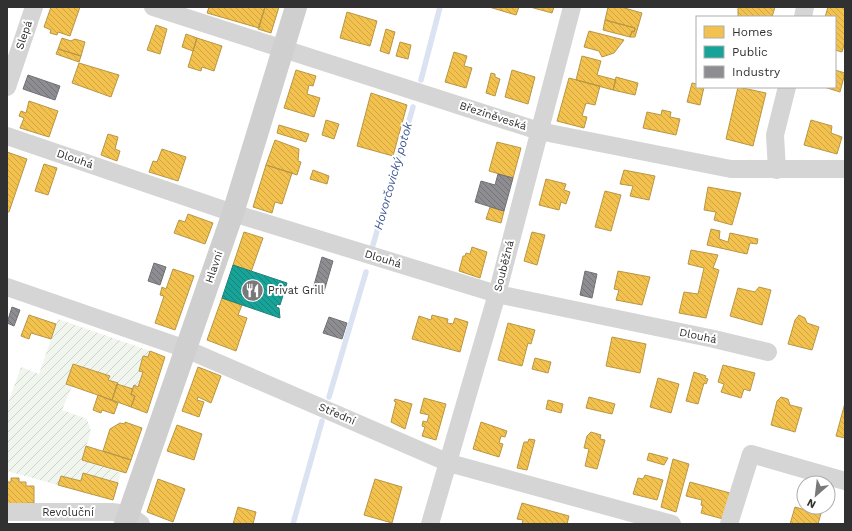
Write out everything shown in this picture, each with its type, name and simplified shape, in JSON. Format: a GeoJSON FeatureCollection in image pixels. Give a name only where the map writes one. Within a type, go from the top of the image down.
{"type":"FeatureCollection","features":[{"type":"Feature","properties":{"kind":"street","name":"Slepá"},"geometry":{"type":"LineString","coordinates":[[7,87],[34,7]]}},
{"type":"Feature","properties":{"kind":"street","name":"Březiněveská"},"geometry":{"type":"LineString","coordinates":[[153,7],[539,131],[730,169],[845,169]]}},
{"type":"Feature","properties":{"kind":"street","name":"Hlavní"},"geometry":{"type":"LineString","coordinates":[[131,521],[186,349],[233,214],[296,7]]}},
{"type":"Feature","properties":{"kind":"street","name":"Souběžná"},"geometry":{"type":"LineString","coordinates":[[430,524],[497,294],[572,7]]}},
{"type":"Feature","properties":{"kind":"street"},"geometry":{"type":"LineString","coordinates":[[777,170],[775,136],[787,88]]}},
{"type":"Feature","properties":{"kind":"street","name":"Dlouhá"},"geometry":{"type":"LineString","coordinates":[[7,136],[233,214],[497,294],[714,339],[768,352]]}},
{"type":"Feature","properties":{"kind":"street","name":"Střední"},"geometry":{"type":"LineString","coordinates":[[7,287],[186,349],[448,463],[672,524]]}},
{"type":"Feature","properties":{"kind":"street"},"geometry":{"type":"LineString","coordinates":[[729,524],[751,454],[845,481]]}},
{"type":"Feature","properties":{"kind":"street","name":"Revoluční"},"geometry":{"type":"LineString","coordinates":[[7,512],[112,512],[131,521]]}},
{"type":"Feature","properties":{"kind":"shaded area"},"geometry":{"type":"Polygon","coordinates":[[[58,319],[150,351],[148,357],[143,356],[139,370],[143,372],[138,387],[134,385],[133,389],[108,380],[109,376],[73,364],[66,383],[72,386],[62,410],[87,419],[91,431],[82,460],[121,473],[118,483],[83,473],[81,481],[61,476],[58,485],[7,471],[7,406],[21,367],[39,374],[58,319]]]}},
{"type":"Feature","properties":{"kind":"building: Homes"},"geometry":{"type":"Polygon","coordinates":[[[51,7],[80,7],[70,36],[58,32],[57,35],[50,33],[51,30],[44,27],[51,7]]]}},
{"type":"Feature","properties":{"kind":"building: Homes"},"geometry":{"type":"Polygon","coordinates":[[[209,7],[265,7],[259,28],[207,13],[209,7]]]}},
{"type":"Feature","properties":{"kind":"building: Homes"},"geometry":{"type":"Polygon","coordinates":[[[265,7],[279,7],[271,33],[258,29],[265,7]]]}},
{"type":"Feature","properties":{"kind":"building: Homes"},"geometry":{"type":"Polygon","coordinates":[[[489,7],[519,7],[516,15],[489,7]]]}},
{"type":"Feature","properties":{"kind":"building: Homes"},"geometry":{"type":"Polygon","coordinates":[[[530,7],[554,7],[552,13],[530,7]]]}},
{"type":"Feature","properties":{"kind":"building: Homes"},"geometry":{"type":"Polygon","coordinates":[[[608,7],[621,7],[642,13],[635,37],[630,37],[635,28],[605,20],[608,7]]]}},
{"type":"Feature","properties":{"kind":"building: Homes"},"geometry":{"type":"Polygon","coordinates":[[[738,7],[775,7],[772,16],[738,16],[738,7]]]}},
{"type":"Feature","properties":{"kind":"building: Homes"},"geometry":{"type":"Polygon","coordinates":[[[828,7],[845,7],[845,42],[842,52],[836,50],[836,16],[825,16],[828,7]]]}},
{"type":"Feature","properties":{"kind":"building: Homes"},"geometry":{"type":"Polygon","coordinates":[[[347,12],[377,21],[370,46],[340,38],[347,12]]]}},
{"type":"Feature","properties":{"kind":"building: Homes"},"geometry":{"type":"Polygon","coordinates":[[[605,20],[635,28],[634,32],[632,31],[630,37],[603,30],[605,20]]]}},
{"type":"Feature","properties":{"kind":"building: Homes"},"geometry":{"type":"Polygon","coordinates":[[[156,25],[167,29],[160,54],[147,50],[156,25]]]}},
{"type":"Feature","properties":{"kind":"building: Homes"},"geometry":{"type":"Polygon","coordinates":[[[386,29],[395,32],[389,54],[380,51],[386,29]]]}},
{"type":"Feature","properties":{"kind":"building: Homes"},"geometry":{"type":"Polygon","coordinates":[[[589,31],[624,40],[614,53],[602,57],[599,51],[584,47],[589,31]]]}},
{"type":"Feature","properties":{"kind":"building: Homes"},"geometry":{"type":"Polygon","coordinates":[[[186,34],[197,38],[193,51],[182,47],[186,34]]]}},
{"type":"Feature","properties":{"kind":"building: Homes"},"geometry":{"type":"Polygon","coordinates":[[[62,38],[71,41],[75,39],[85,42],[81,56],[58,49],[62,38]]]}},
{"type":"Feature","properties":{"kind":"building: Homes"},"geometry":{"type":"Polygon","coordinates":[[[197,38],[222,46],[214,71],[202,67],[201,71],[188,67],[197,38]]]}},
{"type":"Feature","properties":{"kind":"building: Homes"},"geometry":{"type":"Polygon","coordinates":[[[400,42],[411,45],[408,59],[396,56],[400,42]]]}},
{"type":"Feature","properties":{"kind":"building: Homes"},"geometry":{"type":"Polygon","coordinates":[[[58,49],[81,56],[79,62],[56,54],[58,49]]]}},
{"type":"Feature","properties":{"kind":"building: Homes"},"geometry":{"type":"Polygon","coordinates":[[[454,52],[467,56],[464,66],[472,68],[466,88],[445,82],[454,52]]]}},
{"type":"Feature","properties":{"kind":"building: Homes"},"geometry":{"type":"Polygon","coordinates":[[[582,56],[601,61],[597,75],[616,80],[613,90],[576,80],[582,56]]]}},
{"type":"Feature","properties":{"kind":"building: Homes"},"geometry":{"type":"Polygon","coordinates":[[[79,63],[119,75],[111,97],[72,83],[79,63]]]}},
{"type":"Feature","properties":{"kind":"building: Homes"},"geometry":{"type":"Polygon","coordinates":[[[296,70],[316,76],[313,86],[309,85],[307,94],[320,98],[314,117],[284,108],[296,70]]]}},
{"type":"Feature","properties":{"kind":"building: Homes"},"geometry":{"type":"Polygon","coordinates":[[[512,70],[535,77],[528,104],[505,97],[512,70]]]}},
{"type":"Feature","properties":{"kind":"building: Homes"},"geometry":{"type":"Polygon","coordinates":[[[836,70],[845,73],[840,92],[827,88],[836,88],[836,70]]]}},
{"type":"Feature","properties":{"kind":"building: Homes"},"geometry":{"type":"Polygon","coordinates":[[[491,73],[495,74],[495,77],[500,79],[495,96],[486,93],[491,73]]]}},
{"type":"Feature","properties":{"kind":"building: Homes"},"geometry":{"type":"Polygon","coordinates":[[[616,77],[638,83],[635,95],[613,90],[616,77]]]}},
{"type":"Feature","properties":{"kind":"building: Homes"},"geometry":{"type":"Polygon","coordinates":[[[569,78],[600,86],[595,105],[586,103],[582,116],[587,117],[584,128],[557,121],[569,78]]]}},
{"type":"Feature","properties":{"kind":"building: Homes"},"geometry":{"type":"Polygon","coordinates":[[[692,83],[696,84],[696,88],[704,88],[700,105],[687,102],[692,83]]]}},
{"type":"Feature","properties":{"kind":"building: Homes"},"geometry":{"type":"Polygon","coordinates":[[[738,88],[766,93],[753,146],[726,139],[738,88]]]}},
{"type":"Feature","properties":{"kind":"building: Homes"},"geometry":{"type":"Polygon","coordinates":[[[371,93],[407,105],[393,156],[357,146],[371,93]]]}},
{"type":"Feature","properties":{"kind":"building: Homes"},"geometry":{"type":"Polygon","coordinates":[[[29,101],[58,111],[49,137],[20,128],[24,118],[19,116],[21,111],[26,113],[29,101]]]}},
{"type":"Feature","properties":{"kind":"building: Homes"},"geometry":{"type":"Polygon","coordinates":[[[662,110],[671,112],[670,117],[680,119],[676,135],[643,128],[647,112],[661,115],[662,110]]]}},
{"type":"Feature","properties":{"kind":"building: Homes"},"geometry":{"type":"Polygon","coordinates":[[[326,120],[339,124],[334,139],[322,135],[326,120]]]}},
{"type":"Feature","properties":{"kind":"building: Homes"},"geometry":{"type":"Polygon","coordinates":[[[811,120],[832,126],[831,133],[842,137],[837,154],[804,145],[811,120]]]}},
{"type":"Feature","properties":{"kind":"building: Homes"},"geometry":{"type":"Polygon","coordinates":[[[279,125],[309,134],[306,142],[277,133],[279,125]]]}},
{"type":"Feature","properties":{"kind":"building: Homes"},"geometry":{"type":"Polygon","coordinates":[[[108,134],[118,137],[115,149],[120,151],[117,161],[101,155],[108,134]]]}},
{"type":"Feature","properties":{"kind":"building: Homes"},"geometry":{"type":"Polygon","coordinates":[[[275,140],[299,149],[298,161],[301,162],[297,175],[266,165],[275,140]]]}},
{"type":"Feature","properties":{"kind":"building: Homes"},"geometry":{"type":"Polygon","coordinates":[[[497,142],[521,148],[513,178],[489,171],[497,142]]]}},
{"type":"Feature","properties":{"kind":"building: Homes"},"geometry":{"type":"Polygon","coordinates":[[[162,149],[186,157],[178,181],[149,172],[153,161],[157,162],[162,149]]]}},
{"type":"Feature","properties":{"kind":"building: Homes"},"geometry":{"type":"Polygon","coordinates":[[[7,152],[27,159],[9,212],[7,212],[7,152]]]}},
{"type":"Feature","properties":{"kind":"building: Homes"},"geometry":{"type":"Polygon","coordinates":[[[44,164],[57,168],[48,195],[35,191],[44,164]]]}},
{"type":"Feature","properties":{"kind":"building: Homes"},"geometry":{"type":"Polygon","coordinates":[[[266,165],[292,173],[282,204],[275,202],[272,213],[253,207],[266,165]]]}},
{"type":"Feature","properties":{"kind":"building: Homes"},"geometry":{"type":"Polygon","coordinates":[[[313,170],[329,176],[327,184],[310,179],[313,170]]]}},
{"type":"Feature","properties":{"kind":"building: Homes"},"geometry":{"type":"Polygon","coordinates":[[[624,170],[655,176],[649,200],[630,196],[633,186],[620,184],[624,170]]]}},
{"type":"Feature","properties":{"kind":"building: Homes"},"geometry":{"type":"Polygon","coordinates":[[[546,179],[566,184],[564,190],[570,192],[566,204],[561,202],[559,210],[539,205],[546,179]]]}},
{"type":"Feature","properties":{"kind":"building: Homes"},"geometry":{"type":"Polygon","coordinates":[[[708,187],[741,193],[732,225],[714,220],[716,212],[704,210],[708,187]]]}},
{"type":"Feature","properties":{"kind":"building: Homes"},"geometry":{"type":"Polygon","coordinates":[[[605,191],[621,195],[611,231],[595,227],[605,191]]]}},
{"type":"Feature","properties":{"kind":"building: Homes"},"geometry":{"type":"Polygon","coordinates":[[[490,207],[504,211],[501,223],[486,219],[490,207]]]}},
{"type":"Feature","properties":{"kind":"building: Homes"},"geometry":{"type":"Polygon","coordinates":[[[188,214],[213,223],[205,244],[174,233],[179,220],[185,222],[188,214]]]}},
{"type":"Feature","properties":{"kind":"building: Homes"},"geometry":{"type":"Polygon","coordinates":[[[711,229],[720,231],[719,239],[728,242],[730,233],[758,239],[757,244],[750,243],[747,254],[707,245],[711,229]]]}},
{"type":"Feature","properties":{"kind":"building: Homes"},"geometry":{"type":"Polygon","coordinates":[[[244,232],[263,238],[251,272],[233,265],[244,232]]]}},
{"type":"Feature","properties":{"kind":"building: Homes"},"geometry":{"type":"Polygon","coordinates":[[[532,232],[545,235],[537,265],[524,261],[532,232]]]}},
{"type":"Feature","properties":{"kind":"building: Homes"},"geometry":{"type":"Polygon","coordinates":[[[472,247],[487,252],[480,278],[459,271],[463,256],[465,256],[466,253],[470,254],[472,247]]]}},
{"type":"Feature","properties":{"kind":"building: Homes"},"geometry":{"type":"Polygon","coordinates":[[[691,250],[718,255],[713,268],[719,270],[706,318],[679,313],[684,292],[698,294],[704,268],[688,264],[691,250]]]}},
{"type":"Feature","properties":{"kind":"building: Homes"},"geometry":{"type":"Polygon","coordinates":[[[173,269],[194,276],[175,330],[155,323],[164,296],[160,295],[162,287],[166,289],[173,269]]]}},
{"type":"Feature","properties":{"kind":"building: Homes"},"geometry":{"type":"Polygon","coordinates":[[[618,271],[650,277],[642,305],[616,300],[619,290],[614,289],[618,271]]]}},
{"type":"Feature","properties":{"kind":"building: Homes"},"geometry":{"type":"Polygon","coordinates":[[[759,287],[771,290],[762,325],[730,316],[738,288],[755,292],[759,287]]]}},
{"type":"Feature","properties":{"kind":"building: Homes"},"geometry":{"type":"Polygon","coordinates":[[[222,298],[242,305],[238,315],[247,318],[236,351],[207,340],[222,298]]]}},
{"type":"Feature","properties":{"kind":"building: Homes"},"geometry":{"type":"Polygon","coordinates":[[[29,315],[56,324],[51,339],[31,333],[29,339],[21,336],[29,315]]]}},
{"type":"Feature","properties":{"kind":"building: Homes"},"geometry":{"type":"Polygon","coordinates":[[[432,315],[448,319],[447,323],[453,324],[455,318],[468,322],[460,352],[412,339],[419,316],[431,320],[432,315]]]}},
{"type":"Feature","properties":{"kind":"building: Homes"},"geometry":{"type":"Polygon","coordinates":[[[799,315],[805,318],[807,323],[819,327],[812,350],[788,344],[795,320],[799,315]]]}},
{"type":"Feature","properties":{"kind":"building: Homes"},"geometry":{"type":"Polygon","coordinates":[[[508,323],[535,330],[531,344],[528,343],[522,366],[498,360],[508,323]]]}},
{"type":"Feature","properties":{"kind":"building: Homes"},"geometry":{"type":"Polygon","coordinates":[[[612,337],[646,344],[640,373],[606,366],[612,337]]]}},
{"type":"Feature","properties":{"kind":"building: Homes"},"geometry":{"type":"Polygon","coordinates":[[[150,351],[165,357],[147,413],[131,407],[135,396],[131,394],[134,385],[138,387],[143,372],[139,371],[143,356],[148,357],[150,351]]]}},
{"type":"Feature","properties":{"kind":"building: Homes"},"geometry":{"type":"Polygon","coordinates":[[[535,358],[551,362],[548,373],[532,369],[535,358]]]}},
{"type":"Feature","properties":{"kind":"building: Homes"},"geometry":{"type":"Polygon","coordinates":[[[73,364],[110,376],[108,380],[118,383],[112,400],[66,384],[73,364]]]}},
{"type":"Feature","properties":{"kind":"building: Homes"},"geometry":{"type":"Polygon","coordinates":[[[723,365],[755,373],[750,391],[744,389],[741,398],[721,392],[724,384],[718,382],[723,365]]]}},
{"type":"Feature","properties":{"kind":"building: Homes"},"geometry":{"type":"Polygon","coordinates":[[[198,367],[221,376],[211,403],[198,397],[197,400],[204,402],[199,417],[182,411],[198,367]]]}},
{"type":"Feature","properties":{"kind":"building: Homes"},"geometry":{"type":"Polygon","coordinates":[[[694,372],[706,376],[705,378],[708,379],[706,384],[704,383],[698,404],[686,401],[694,372]]]}},
{"type":"Feature","properties":{"kind":"building: Homes"},"geometry":{"type":"Polygon","coordinates":[[[658,378],[679,384],[671,413],[650,407],[658,378]]]}},
{"type":"Feature","properties":{"kind":"building: Homes"},"geometry":{"type":"Polygon","coordinates":[[[117,384],[133,389],[131,394],[135,396],[131,407],[112,400],[117,384]]]}},
{"type":"Feature","properties":{"kind":"building: Homes"},"geometry":{"type":"Polygon","coordinates":[[[98,395],[118,403],[114,414],[102,410],[101,413],[93,410],[98,395]]]}},
{"type":"Feature","properties":{"kind":"building: Homes"},"geometry":{"type":"Polygon","coordinates":[[[589,397],[615,404],[612,414],[586,408],[589,397]]]}},
{"type":"Feature","properties":{"kind":"building: Homes"},"geometry":{"type":"Polygon","coordinates":[[[781,397],[788,399],[790,405],[802,408],[795,432],[771,425],[777,401],[781,397]]]}},
{"type":"Feature","properties":{"kind":"building: Homes"},"geometry":{"type":"Polygon","coordinates":[[[424,398],[446,404],[436,440],[422,436],[425,427],[422,426],[423,421],[427,422],[429,415],[420,413],[424,398]]]}},
{"type":"Feature","properties":{"kind":"building: Homes"},"geometry":{"type":"Polygon","coordinates":[[[395,399],[412,404],[405,429],[391,422],[396,402],[394,401],[395,399]]]}},
{"type":"Feature","properties":{"kind":"building: Homes"},"geometry":{"type":"Polygon","coordinates":[[[548,400],[563,404],[561,413],[546,409],[548,400]]]}},
{"type":"Feature","properties":{"kind":"building: Homes"},"geometry":{"type":"Polygon","coordinates":[[[845,403],[845,438],[836,436],[845,403]]]}},
{"type":"Feature","properties":{"kind":"building: Homes"},"geometry":{"type":"Polygon","coordinates":[[[125,422],[142,428],[131,460],[103,451],[110,429],[120,423],[125,424],[125,422]]]}},
{"type":"Feature","properties":{"kind":"building: Homes"},"geometry":{"type":"Polygon","coordinates":[[[481,422],[507,431],[505,437],[501,436],[499,443],[503,444],[499,457],[473,449],[481,422]]]}},
{"type":"Feature","properties":{"kind":"building: Homes"},"geometry":{"type":"Polygon","coordinates":[[[177,425],[202,434],[194,460],[167,451],[177,425]]]}},
{"type":"Feature","properties":{"kind":"building: Homes"},"geometry":{"type":"Polygon","coordinates":[[[591,432],[601,435],[600,439],[605,440],[597,469],[585,466],[589,449],[584,448],[587,436],[591,432]]]}},
{"type":"Feature","properties":{"kind":"building: Homes"},"geometry":{"type":"Polygon","coordinates":[[[529,439],[535,440],[527,470],[517,468],[524,442],[528,442],[529,439]]]}},
{"type":"Feature","properties":{"kind":"building: Homes"},"geometry":{"type":"Polygon","coordinates":[[[86,446],[131,460],[126,473],[82,460],[86,446]]]}},
{"type":"Feature","properties":{"kind":"building: Homes"},"geometry":{"type":"Polygon","coordinates":[[[649,453],[668,458],[664,465],[647,460],[649,453]]]}},
{"type":"Feature","properties":{"kind":"building: Homes"},"geometry":{"type":"Polygon","coordinates":[[[673,459],[689,464],[676,512],[661,507],[673,459]]]}},
{"type":"Feature","properties":{"kind":"building: Homes"},"geometry":{"type":"Polygon","coordinates":[[[83,473],[118,483],[113,500],[58,485],[61,476],[81,481],[83,473]]]}},
{"type":"Feature","properties":{"kind":"building: Homes"},"geometry":{"type":"Polygon","coordinates":[[[645,475],[663,480],[657,500],[633,494],[638,478],[643,479],[645,475]]]}},
{"type":"Feature","properties":{"kind":"building: Homes"},"geometry":{"type":"Polygon","coordinates":[[[11,478],[19,478],[19,482],[26,482],[26,486],[34,486],[34,503],[7,504],[7,482],[11,482],[11,478]]]}},
{"type":"Feature","properties":{"kind":"building: Homes"},"geometry":{"type":"Polygon","coordinates":[[[158,479],[185,489],[173,522],[147,512],[158,479]]]}},
{"type":"Feature","properties":{"kind":"building: Homes"},"geometry":{"type":"Polygon","coordinates":[[[375,479],[402,487],[392,523],[364,515],[375,479]]]}},
{"type":"Feature","properties":{"kind":"building: Homes"},"geometry":{"type":"Polygon","coordinates":[[[690,482],[730,493],[723,519],[701,513],[703,506],[701,505],[702,500],[686,496],[690,482]]]}},
{"type":"Feature","properties":{"kind":"building: Homes"},"geometry":{"type":"Polygon","coordinates":[[[522,503],[569,516],[567,524],[522,524],[523,520],[517,519],[522,503]]]}},
{"type":"Feature","properties":{"kind":"building: Homes"},"geometry":{"type":"Polygon","coordinates":[[[238,507],[256,512],[253,524],[233,524],[238,507]]]}},
{"type":"Feature","properties":{"kind":"building: Homes"},"geometry":{"type":"Polygon","coordinates":[[[795,507],[796,515],[821,515],[818,524],[790,524],[795,507]]]}},
{"type":"Feature","properties":{"kind":"building: Public"},"geometry":{"type":"Polygon","coordinates":[[[233,265],[287,283],[280,305],[277,304],[276,307],[279,308],[280,318],[222,298],[233,265]]]}},
{"type":"Feature","properties":{"kind":"building: Industry"},"geometry":{"type":"Polygon","coordinates":[[[28,75],[60,86],[55,100],[23,89],[28,75]]]}},
{"type":"Feature","properties":{"kind":"building: Industry"},"geometry":{"type":"Polygon","coordinates":[[[498,174],[513,178],[504,211],[475,202],[481,181],[495,185],[498,174]]]}},
{"type":"Feature","properties":{"kind":"building: Industry"},"geometry":{"type":"Polygon","coordinates":[[[322,257],[333,261],[323,295],[312,292],[322,257]]]}},
{"type":"Feature","properties":{"kind":"building: Industry"},"geometry":{"type":"Polygon","coordinates":[[[154,263],[166,267],[160,285],[148,281],[154,263]]]}},
{"type":"Feature","properties":{"kind":"building: Industry"},"geometry":{"type":"Polygon","coordinates":[[[585,271],[597,274],[592,298],[580,295],[585,271]]]}},
{"type":"Feature","properties":{"kind":"building: Industry"},"geometry":{"type":"Polygon","coordinates":[[[12,307],[20,310],[14,326],[7,323],[12,307]]]}},
{"type":"Feature","properties":{"kind":"building: Industry"},"geometry":{"type":"Polygon","coordinates":[[[329,317],[347,323],[342,339],[323,333],[329,317]]]}},
{"type":"Feature","properties":{"kind":"waterway","name":"Hovorčovický potok"},"geometry":{"type":"LineString","coordinates":[[421,80],[440,7]]}},
{"type":"Feature","properties":{"kind":"waterway","name":"Hovorčovický potok"},"geometry":{"type":"LineString","coordinates":[[373,245],[413,107]]}},
{"type":"Feature","properties":{"kind":"waterway","name":"Hovorčovický potok"},"geometry":{"type":"LineString","coordinates":[[329,397],[366,272]]}},
{"type":"Feature","properties":{"kind":"waterway","name":"Hovorčovický potok"},"geometry":{"type":"LineString","coordinates":[[293,524],[322,421]]}},
{"type":"Feature","properties":{"kind":"place","name":"Privat Grill"},"geometry":{"type":"Point","coordinates":[252,290]}}]}
